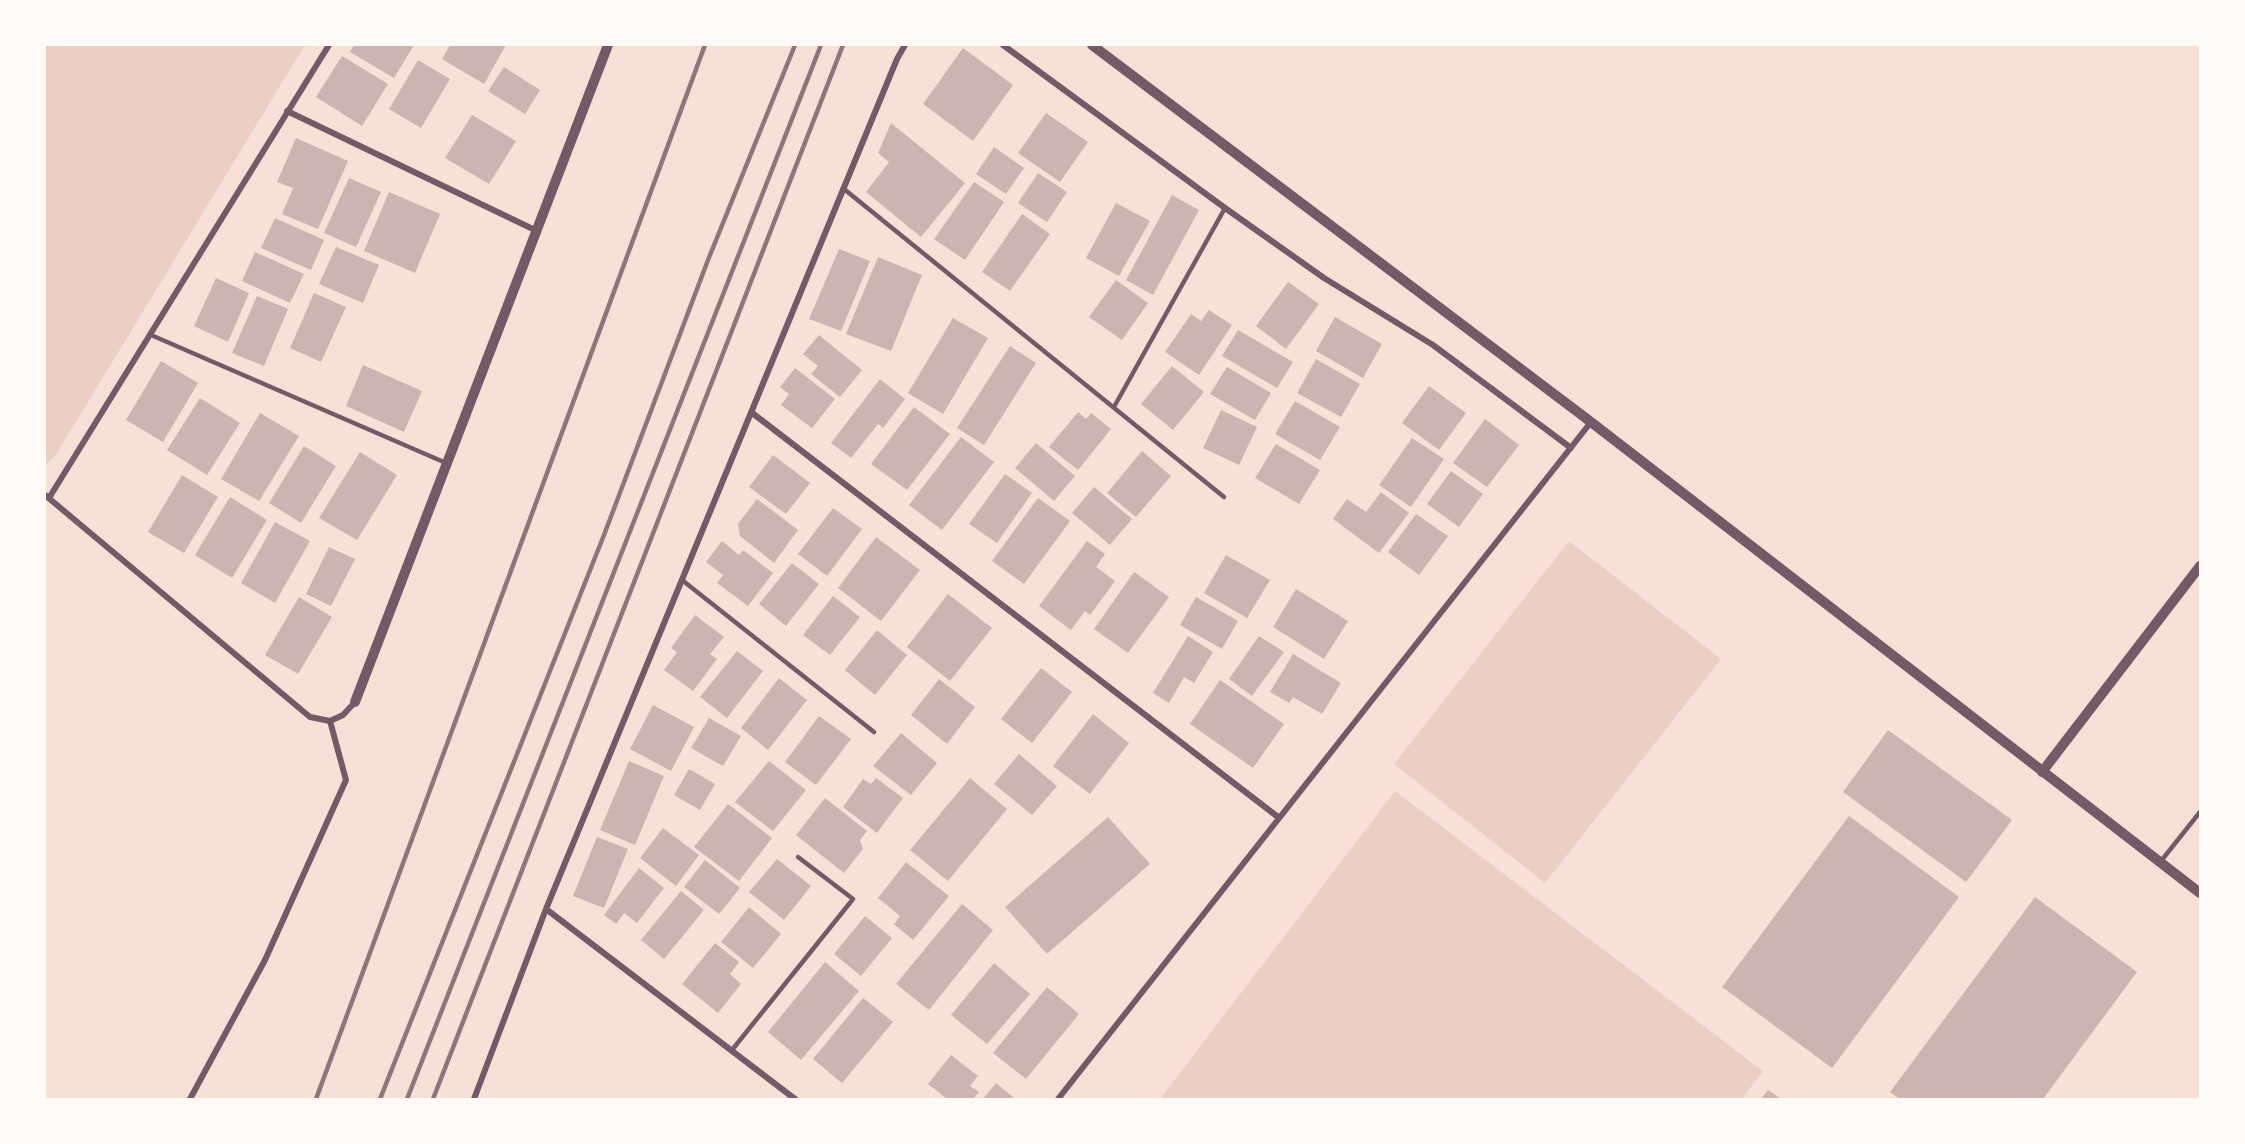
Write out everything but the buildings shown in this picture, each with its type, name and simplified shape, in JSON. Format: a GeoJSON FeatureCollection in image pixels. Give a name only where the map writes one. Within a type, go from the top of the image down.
{"type":"FeatureCollection","features":[{"type":"Feature","properties":{"kind":"street"},"geometry":{"type":"LineString","coordinates":[[329,45],[151,335],[47,496],[310,717],[330,722],[343,715],[355,702],[608,45]]}},
{"type":"Feature","properties":{"kind":"street"},"geometry":{"type":"LineString","coordinates":[[474,1099],[546,909],[897,59],[906,45]]}},
{"type":"Feature","properties":{"kind":"street"},"geometry":{"type":"LineString","coordinates":[[1003,45],[1225,208],[1324,278],[1433,345],[1571,448]]}},
{"type":"Feature","properties":{"kind":"street"},"geometry":{"type":"LineString","coordinates":[[1092,45],[1591,422],[2200,893]]}},
{"type":"Feature","properties":{"kind":"street"},"geometry":{"type":"LineString","coordinates":[[287,111],[535,230]]}},
{"type":"Feature","properties":{"kind":"street"},"geometry":{"type":"LineString","coordinates":[[751,412],[1278,817]]}},
{"type":"Feature","properties":{"kind":"street"},"geometry":{"type":"LineString","coordinates":[[1058,1099],[1591,422]]}},
{"type":"Feature","properties":{"kind":"street"},"geometry":{"type":"LineString","coordinates":[[2042,772],[2200,566]]}},
{"type":"Feature","properties":{"kind":"street"},"geometry":{"type":"LineString","coordinates":[[190,1099],[265,960],[346,780],[330,722]]}},
{"type":"Feature","properties":{"kind":"street"},"geometry":{"type":"LineString","coordinates":[[546,909],[795,1099]]}},
{"type":"Feature","properties":{"kind":"lane"},"geometry":{"type":"LineString","coordinates":[[844,189],[1224,496]]}},
{"type":"Feature","properties":{"kind":"lane"},"geometry":{"type":"LineString","coordinates":[[1114,407],[1225,208]]}},
{"type":"Feature","properties":{"kind":"lane"},"geometry":{"type":"LineString","coordinates":[[151,335],[447,463]]}},
{"type":"Feature","properties":{"kind":"lane"},"geometry":{"type":"LineString","coordinates":[[682,579],[874,732]]}},
{"type":"Feature","properties":{"kind":"lane"},"geometry":{"type":"LineString","coordinates":[[2161,861],[2200,812]]}},
{"type":"Feature","properties":{"kind":"lane"},"geometry":{"type":"LineString","coordinates":[[732,1050],[853,899],[798,857]]}},
{"type":"Feature","properties":{"kind":"shaded area"},"geometry":{"type":"Polygon","coordinates":[[[45,45],[305,45],[54,458],[45,465],[45,45]]]}},
{"type":"Feature","properties":{"kind":"shaded area"},"geometry":{"type":"Polygon","coordinates":[[[1569,541],[1721,659],[1545,883],[1394,764],[1569,541]]]}},
{"type":"Feature","properties":{"kind":"shaded area"},"geometry":{"type":"Polygon","coordinates":[[[1395,791],[1763,1071],[1742,1099],[1160,1099],[1395,791]]]}},
{"type":"Feature","properties":{"kind":"railway"},"geometry":{"type":"LineString","coordinates":[[316,1099],[705,45]]}},
{"type":"Feature","properties":{"kind":"railway"},"geometry":{"type":"LineString","coordinates":[[380,1099],[604,535],[708,260],[795,45]]}},
{"type":"Feature","properties":{"kind":"railway"},"geometry":{"type":"LineString","coordinates":[[407,1099],[821,45]]}},
{"type":"Feature","properties":{"kind":"railway"},"geometry":{"type":"LineString","coordinates":[[433,1099],[843,45]]}}]}
